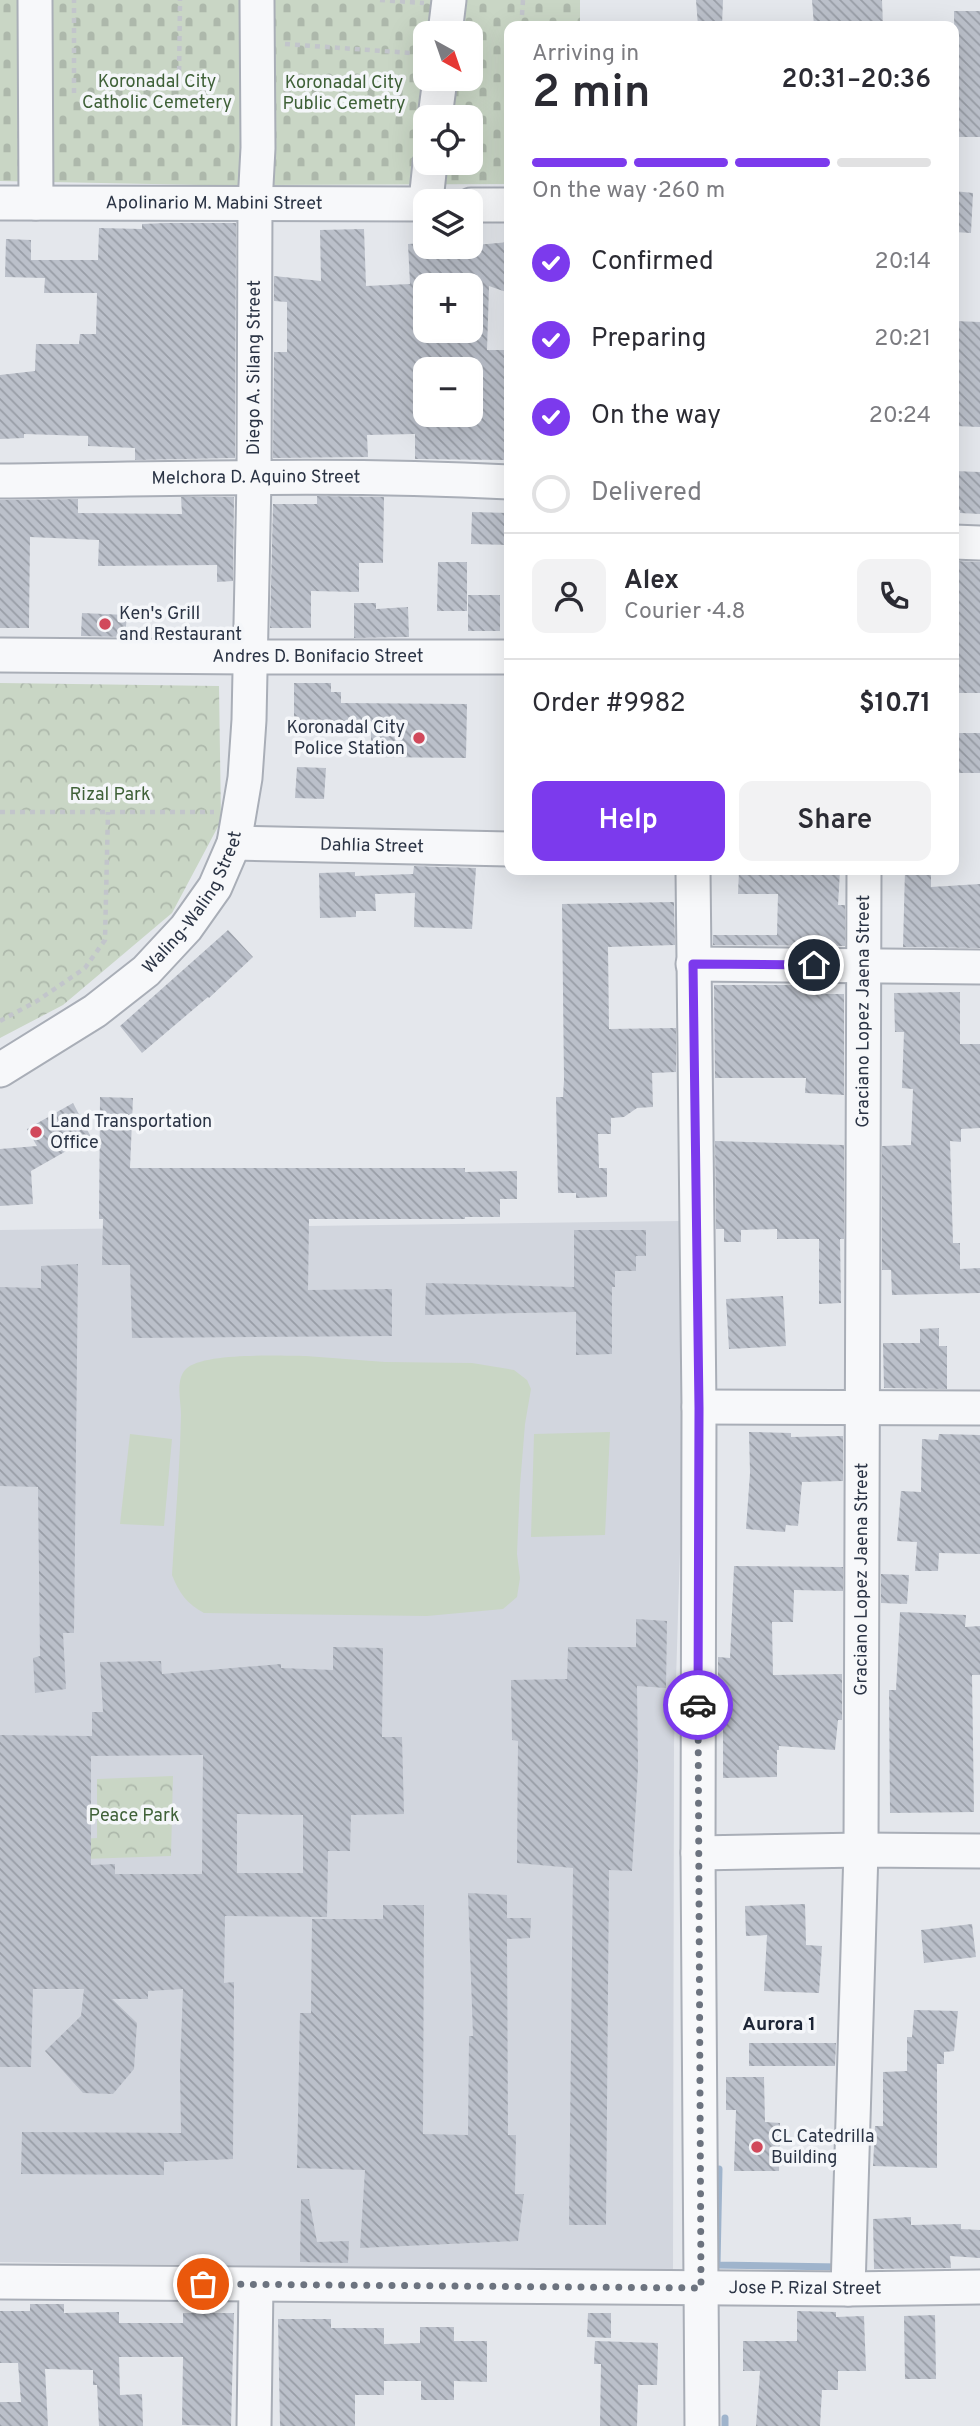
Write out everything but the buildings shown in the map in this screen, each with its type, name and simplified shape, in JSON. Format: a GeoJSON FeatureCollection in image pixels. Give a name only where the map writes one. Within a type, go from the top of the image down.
{"type":"FeatureCollection","features":[{"type":"Feature","properties":{"kind":"street"},"geometry":{"type":"LineString","coordinates":[[35,0],[36,203]]}},
{"type":"Feature","properties":{"kind":"street"},"geometry":{"type":"LineString","coordinates":[[257,0],[258,148],[267,204]]}},
{"type":"Feature","properties":{"kind":"street"},"geometry":{"type":"LineString","coordinates":[[267,204],[272,0]]}},
{"type":"Feature","properties":{"kind":"street","name":"Apolinario M. Mabini Street"},"geometry":{"type":"LineString","coordinates":[[0,202],[413,203]]}},
{"type":"Feature","properties":{"kind":"street","name":"Diego A. Silang Street"},"geometry":{"type":"LineString","coordinates":[[250,657],[254,479],[267,204]]}},
{"type":"Feature","properties":{"kind":"street"},"geometry":{"type":"LineString","coordinates":[[483,205],[504,205]]}},
{"type":"Feature","properties":{"kind":"street","name":"Melchora D. Aquino Street"},"geometry":{"type":"LineString","coordinates":[[0,481],[460,479],[504,482]]}},
{"type":"Feature","properties":{"kind":"street"},"geometry":{"type":"LineString","coordinates":[[959,542],[980,543]]}},
{"type":"Feature","properties":{"kind":"street","name":"Andres D. Bonifacio Street"},"geometry":{"type":"LineString","coordinates":[[0,655],[504,657]]}},
{"type":"Feature","properties":{"kind":"street","name":"Waling-Waling Street"},"geometry":{"type":"LineString","coordinates":[[0,1070],[95,1011],[146,971],[186,928],[215,887],[237,828],[245,778],[250,657]]}},
{"type":"Feature","properties":{"kind":"street","name":"Dahlia Street"},"geometry":{"type":"LineString","coordinates":[[237,828],[504,849]]}},
{"type":"Feature","properties":{"kind":"street"},"geometry":{"type":"LineString","coordinates":[[693,875],[699,1408],[698,1853],[702,2426]]}},
{"type":"Feature","properties":{"kind":"street","name":"Graciano Lopez Jaena Street"},"geometry":{"type":"LineString","coordinates":[[848,2289],[860,1850],[864,1408],[864,875]]}},
{"type":"Feature","properties":{"kind":"street"},"geometry":{"type":"LineString","coordinates":[[693,964],[980,967]]}},
{"type":"Feature","properties":{"kind":"street"},"geometry":{"type":"LineString","coordinates":[[699,1408],[980,1408]]}},
{"type":"Feature","properties":{"kind":"street"},"geometry":{"type":"LineString","coordinates":[[698,1853],[980,1851]]}},
{"type":"Feature","properties":{"kind":"street","name":"Jose P. Rizal Street"},"geometry":{"type":"LineString","coordinates":[[0,2282],[848,2289],[980,2287]]}},
{"type":"Feature","properties":{"kind":"street"},"geometry":{"type":"LineString","coordinates":[[254,2426],[256,2285]]}},
{"type":"Feature","properties":{"kind":"path"},"geometry":{"type":"LineString","coordinates":[[75,0],[75,93]]}},
{"type":"Feature","properties":{"kind":"path"},"geometry":{"type":"LineString","coordinates":[[179,81],[180,0]]}},
{"type":"Feature","properties":{"kind":"path"},"geometry":{"type":"LineString","coordinates":[[380,0],[448,13]]}},
{"type":"Feature","properties":{"kind":"path"},"geometry":{"type":"LineString","coordinates":[[522,15],[523,0]]}},
{"type":"Feature","properties":{"kind":"path"},"geometry":{"type":"LineString","coordinates":[[273,43],[413,53]]}},
{"type":"Feature","properties":{"kind":"path"},"geometry":{"type":"LineString","coordinates":[[0,812],[108,812],[237,828]]}},
{"type":"Feature","properties":{"kind":"path"},"geometry":{"type":"LineString","coordinates":[[0,1021],[37,1001],[85,968],[105,940],[108,812]]}},
{"type":"Feature","properties":{"kind":"shaded area"},"geometry":{"type":"Polygon","coordinates":[[[680,1221],[682,1486],[674,1745],[673,2272],[0,2262],[0,1230],[680,1221]]]}},
{"type":"Feature","properties":{"kind":"green space","name":"Koronadal City Catholic Cemetery"},"geometry":{"type":"Polygon","coordinates":[[[0,0],[248,0],[252,186],[0,181],[0,0]]]}},
{"type":"Feature","properties":{"kind":"green space","name":"Koronadal City Public Cemetry"},"geometry":{"type":"Polygon","coordinates":[[[260,0],[580,0],[580,21],[504,21],[504,184],[262,185],[260,0]]]}},
{"type":"Feature","properties":{"kind":"green space","name":"Rizal Park"},"geometry":{"type":"Polygon","coordinates":[[[0,683],[219,686],[221,821],[172,913],[63,1005],[0,1038],[0,683]]]}},
{"type":"Feature","properties":{"kind":"green space"},"geometry":{"type":"Polygon","coordinates":[[[306,1356],[385,1362],[472,1363],[514,1370],[527,1380],[531,1389],[520,1485],[517,1554],[520,1578],[517,1597],[503,1609],[427,1616],[204,1613],[184,1597],[172,1575],[181,1415],[180,1384],[183,1374],[195,1364],[225,1357],[306,1356]]]}},
{"type":"Feature","properties":{"kind":"green space"},"geometry":{"type":"Polygon","coordinates":[[[610,1432],[605,1535],[531,1537],[534,1434],[610,1432]]]}},
{"type":"Feature","properties":{"kind":"green space"},"geometry":{"type":"Polygon","coordinates":[[[130,1434],[172,1439],[164,1526],[120,1524],[130,1434]]]}},
{"type":"Feature","properties":{"kind":"green space","name":"Peace Park"},"geometry":{"type":"Polygon","coordinates":[[[173,1776],[171,1856],[84,1859],[82,1839],[97,1838],[97,1779],[173,1776]]]}},
{"type":"Feature","properties":{"kind":"waterway"},"geometry":{"type":"LineString","coordinates":[[719,2169],[717,2265],[839,2267]]}},
{"type":"Feature","properties":{"kind":"waterway"},"geometry":{"type":"LineString","coordinates":[[725,2418],[725,2426]]}},
{"type":"Feature","properties":{"kind":"way so far"},"geometry":{"type":"LineString","coordinates":[[203,2284],[701,2288],[698,1705]]}},
{"type":"Feature","properties":{"kind":"place","name":"Ken's Grill and Restaurant"},"geometry":{"type":"Point","coordinates":[105,624]}},
{"type":"Feature","properties":{"kind":"place","name":"Koronadal City Police Station"},"geometry":{"type":"Point","coordinates":[419,738]}},
{"type":"Feature","properties":{"kind":"place","name":"Land Transportation Office"},"geometry":{"type":"Point","coordinates":[36,1132]}},
{"type":"Feature","properties":{"kind":"place","name":"CL Catedrilla Building"},"geometry":{"type":"Point","coordinates":[757,2147]}},
{"type":"Feature","properties":{"kind":"district","name":"Aurora 1"},"geometry":{"type":"Point","coordinates":[779,2025]}},
{"type":"Feature","properties":{"kind":"route"},"geometry":{"type":"LineString","coordinates":[[698,1705],[699,1408],[693,964],[814,965]]}}]}
